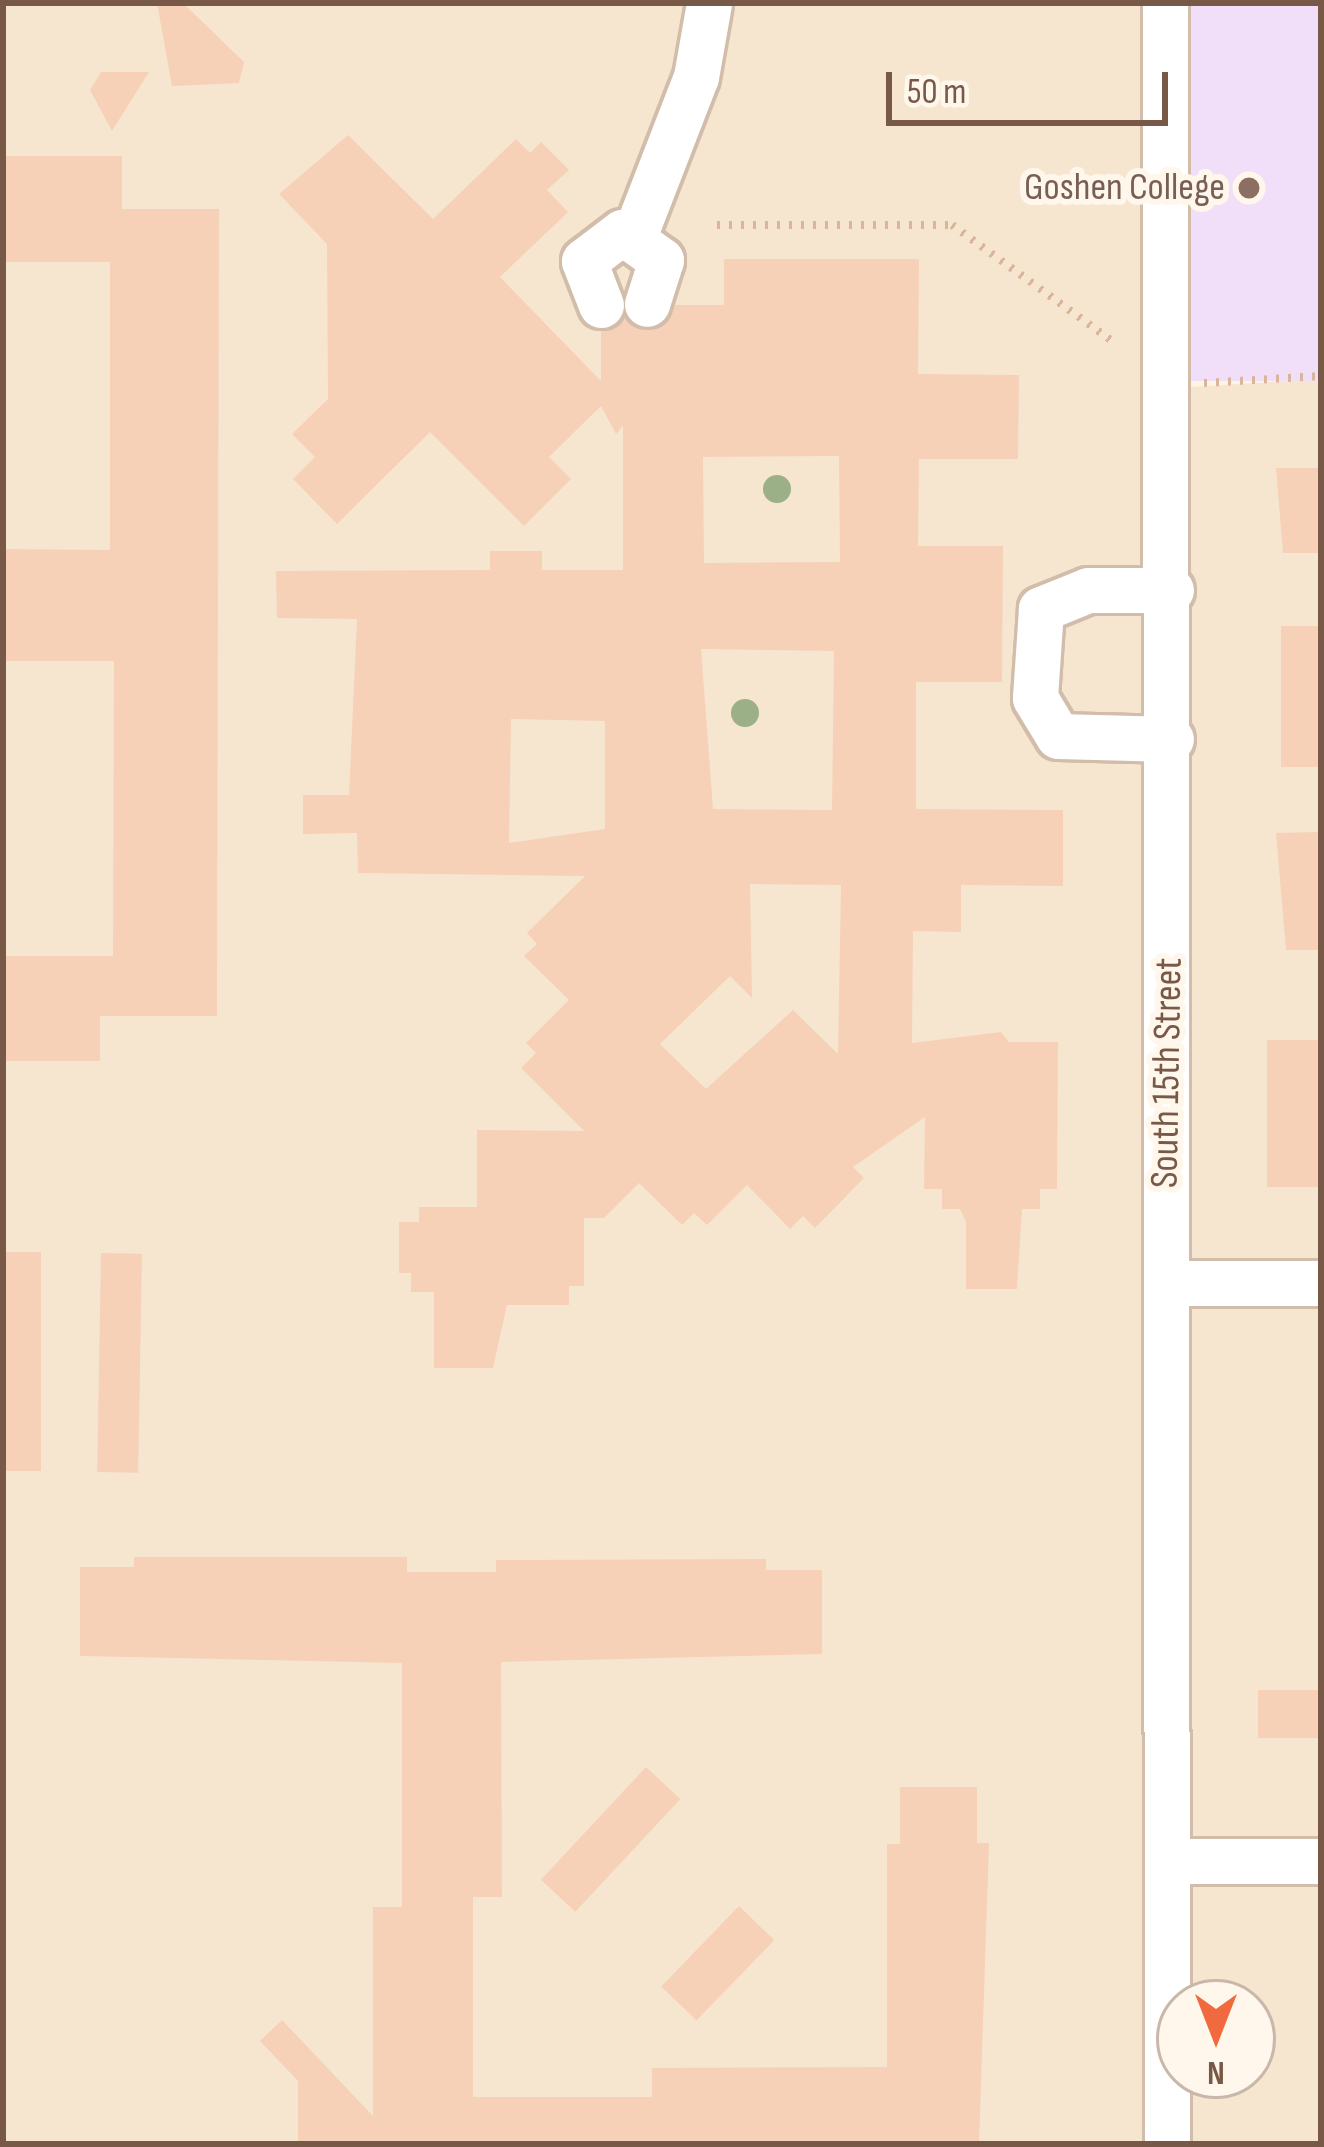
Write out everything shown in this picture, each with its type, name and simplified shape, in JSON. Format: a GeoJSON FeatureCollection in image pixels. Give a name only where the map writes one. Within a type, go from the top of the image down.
{"type":"FeatureCollection","features":[{"type":"Feature","properties":{"kind":"street"},"geometry":{"type":"LineString","coordinates":[[634,234],[696,77],[709,3]]}},
{"type":"Feature","properties":{"kind":"street","name":"South 15th Street"},"geometry":{"type":"LineString","coordinates":[[1165,3],[1172,385],[1167,2144]]}},
{"type":"Feature","properties":{"kind":"street"},"geometry":{"type":"LineString","coordinates":[[601,305],[584,260],[610,234],[634,234],[661,260],[647,304]]}},
{"type":"Feature","properties":{"kind":"street"},"geometry":{"type":"LineString","coordinates":[[1171,590],[1088,590],[1042,608],[1035,698],[1058,736],[1171,739]]}},
{"type":"Feature","properties":{"kind":"street"},"geometry":{"type":"LineString","coordinates":[[1166,1283],[1321,1282]]}},
{"type":"Feature","properties":{"kind":"street"},"geometry":{"type":"LineString","coordinates":[[1168,1861],[1321,1861]]}},
{"type":"Feature","properties":{"kind":"path"},"geometry":{"type":"LineString","coordinates":[[717,225],[952,225],[1111,340]]}},
{"type":"Feature","properties":{"kind":"path"},"geometry":{"type":"LineString","coordinates":[[1172,385],[1321,376]]}},
{"type":"Feature","properties":{"kind":"shaded area"},"geometry":{"type":"Polygon","coordinates":[[[3,3],[1163,3],[1163,1979],[1156,1979],[1156,2099],[1163,2099],[1163,2144],[3,2144],[3,3]]]}},
{"type":"Feature","properties":{"kind":"shaded area","name":"Goshen College"},"geometry":{"type":"Polygon","coordinates":[[[1180,3],[1321,3],[1321,381],[1180,381],[1180,3]]]}},
{"type":"Feature","properties":{"kind":"shaded area"},"geometry":{"type":"Polygon","coordinates":[[[1321,379],[1321,2144],[1170,2144],[1170,2099],[1276,2099],[1276,1979],[1170,1979],[1174,388],[1321,379]]]}},
{"type":"Feature","properties":{"kind":"building"},"geometry":{"type":"Polygon","coordinates":[[[157,3],[183,3],[244,62],[239,83],[172,86],[157,3]]]}},
{"type":"Feature","properties":{"kind":"building"},"geometry":{"type":"Polygon","coordinates":[[[101,72],[149,72],[112,131],[90,90],[101,72]]]}},
{"type":"Feature","properties":{"kind":"building"},"geometry":{"type":"Polygon","coordinates":[[[348,135],[433,219],[516,139],[530,153],[541,142],[569,170],[547,190],[568,212],[500,277],[601,381],[601,331],[624,317],[654,330],[675,305],[724,305],[724,259],[919,259],[918,374],[1019,375],[1018,459],[919,459],[918,546],[1003,546],[1002,682],[916,682],[916,809],[1063,810],[1063,886],[961,885],[961,932],[913,931],[912,1043],[1001,1032],[1009,1042],[1058,1042],[1057,1189],[1040,1189],[1040,1209],[1022,1209],[1017,1289],[966,1289],[966,1222],[960,1209],[942,1209],[942,1189],[924,1189],[925,1117],[853,1167],[864,1178],[815,1228],[803,1216],[790,1229],[747,1185],[707,1225],[694,1213],[682,1225],[639,1183],[604,1218],[584,1218],[584,1286],[569,1286],[569,1305],[507,1305],[493,1368],[434,1368],[434,1292],[411,1292],[411,1273],[399,1273],[399,1222],[419,1222],[419,1207],[477,1207],[477,1130],[584,1131],[521,1068],[536,1053],[526,1043],[569,1000],[524,956],[537,944],[527,933],[585,876],[358,873],[357,833],[303,834],[303,795],[349,795],[357,619],[277,618],[276,571],[490,570],[490,551],[542,551],[542,570],[623,570],[623,426],[616,434],[601,406],[549,457],[571,479],[524,526],[430,432],[337,524],[293,479],[315,457],[292,434],[328,399],[327,244],[279,194],[348,135]],[[839,456],[703,457],[704,563],[840,562],[839,456]],[[701,649],[713,809],[832,810],[834,651],[701,649]],[[511,719],[509,843],[605,829],[605,721],[511,719]],[[750,884],[752,998],[730,976],[660,1044],[706,1089],[793,1010],[838,1054],[841,885],[750,884]]]}},
{"type":"Feature","properties":{"kind":"building"},"geometry":{"type":"Polygon","coordinates":[[[3,156],[122,156],[122,209],[219,209],[217,1016],[100,1016],[100,1061],[3,1061],[3,956],[113,956],[114,661],[3,661],[3,549],[110,550],[110,262],[3,262],[3,156]]]}},
{"type":"Feature","properties":{"kind":"building"},"geometry":{"type":"Polygon","coordinates":[[[1276,468],[1321,468],[1321,553],[1283,553],[1276,468]]]}},
{"type":"Feature","properties":{"kind":"building"},"geometry":{"type":"Polygon","coordinates":[[[1281,626],[1321,626],[1321,767],[1281,767],[1281,626]]]}},
{"type":"Feature","properties":{"kind":"building"},"geometry":{"type":"Polygon","coordinates":[[[1321,832],[1321,950],[1286,950],[1276,833],[1321,832]]]}},
{"type":"Feature","properties":{"kind":"building"},"geometry":{"type":"Polygon","coordinates":[[[1267,1040],[1321,1040],[1321,1187],[1267,1187],[1267,1040]]]}},
{"type":"Feature","properties":{"kind":"building"},"geometry":{"type":"Polygon","coordinates":[[[3,1252],[41,1252],[41,1471],[3,1471],[3,1252]]]}},
{"type":"Feature","properties":{"kind":"building"},"geometry":{"type":"Polygon","coordinates":[[[101,1253],[142,1254],[138,1473],[97,1472],[101,1253]]]}},
{"type":"Feature","properties":{"kind":"building"},"geometry":{"type":"Polygon","coordinates":[[[134,1557],[407,1557],[407,1572],[496,1572],[496,1560],[766,1559],[766,1570],[822,1570],[822,1654],[501,1662],[502,1897],[473,1897],[473,2097],[652,2097],[652,2068],[887,2067],[887,1844],[900,1844],[900,1787],[977,1787],[977,1843],[989,1843],[979,2144],[298,2144],[298,2081],[260,2041],[282,2020],[373,2116],[373,1907],[402,1907],[402,1663],[80,1656],[80,1567],[134,1567],[134,1557]]]}},
{"type":"Feature","properties":{"kind":"building"},"geometry":{"type":"Polygon","coordinates":[[[1258,1690],[1321,1690],[1321,1738],[1258,1738],[1258,1690]]]}},
{"type":"Feature","properties":{"kind":"building"},"geometry":{"type":"Polygon","coordinates":[[[646,1767],[680,1799],[575,1912],[541,1880],[646,1767]]]}},
{"type":"Feature","properties":{"kind":"building"},"geometry":{"type":"Polygon","coordinates":[[[739,1906],[774,1940],[696,2021],[661,1987],[739,1906]]]}},
{"type":"Feature","properties":{"kind":"place","name":"Goshen College"},"geometry":{"type":"Point","coordinates":[1249,188]}}]}
